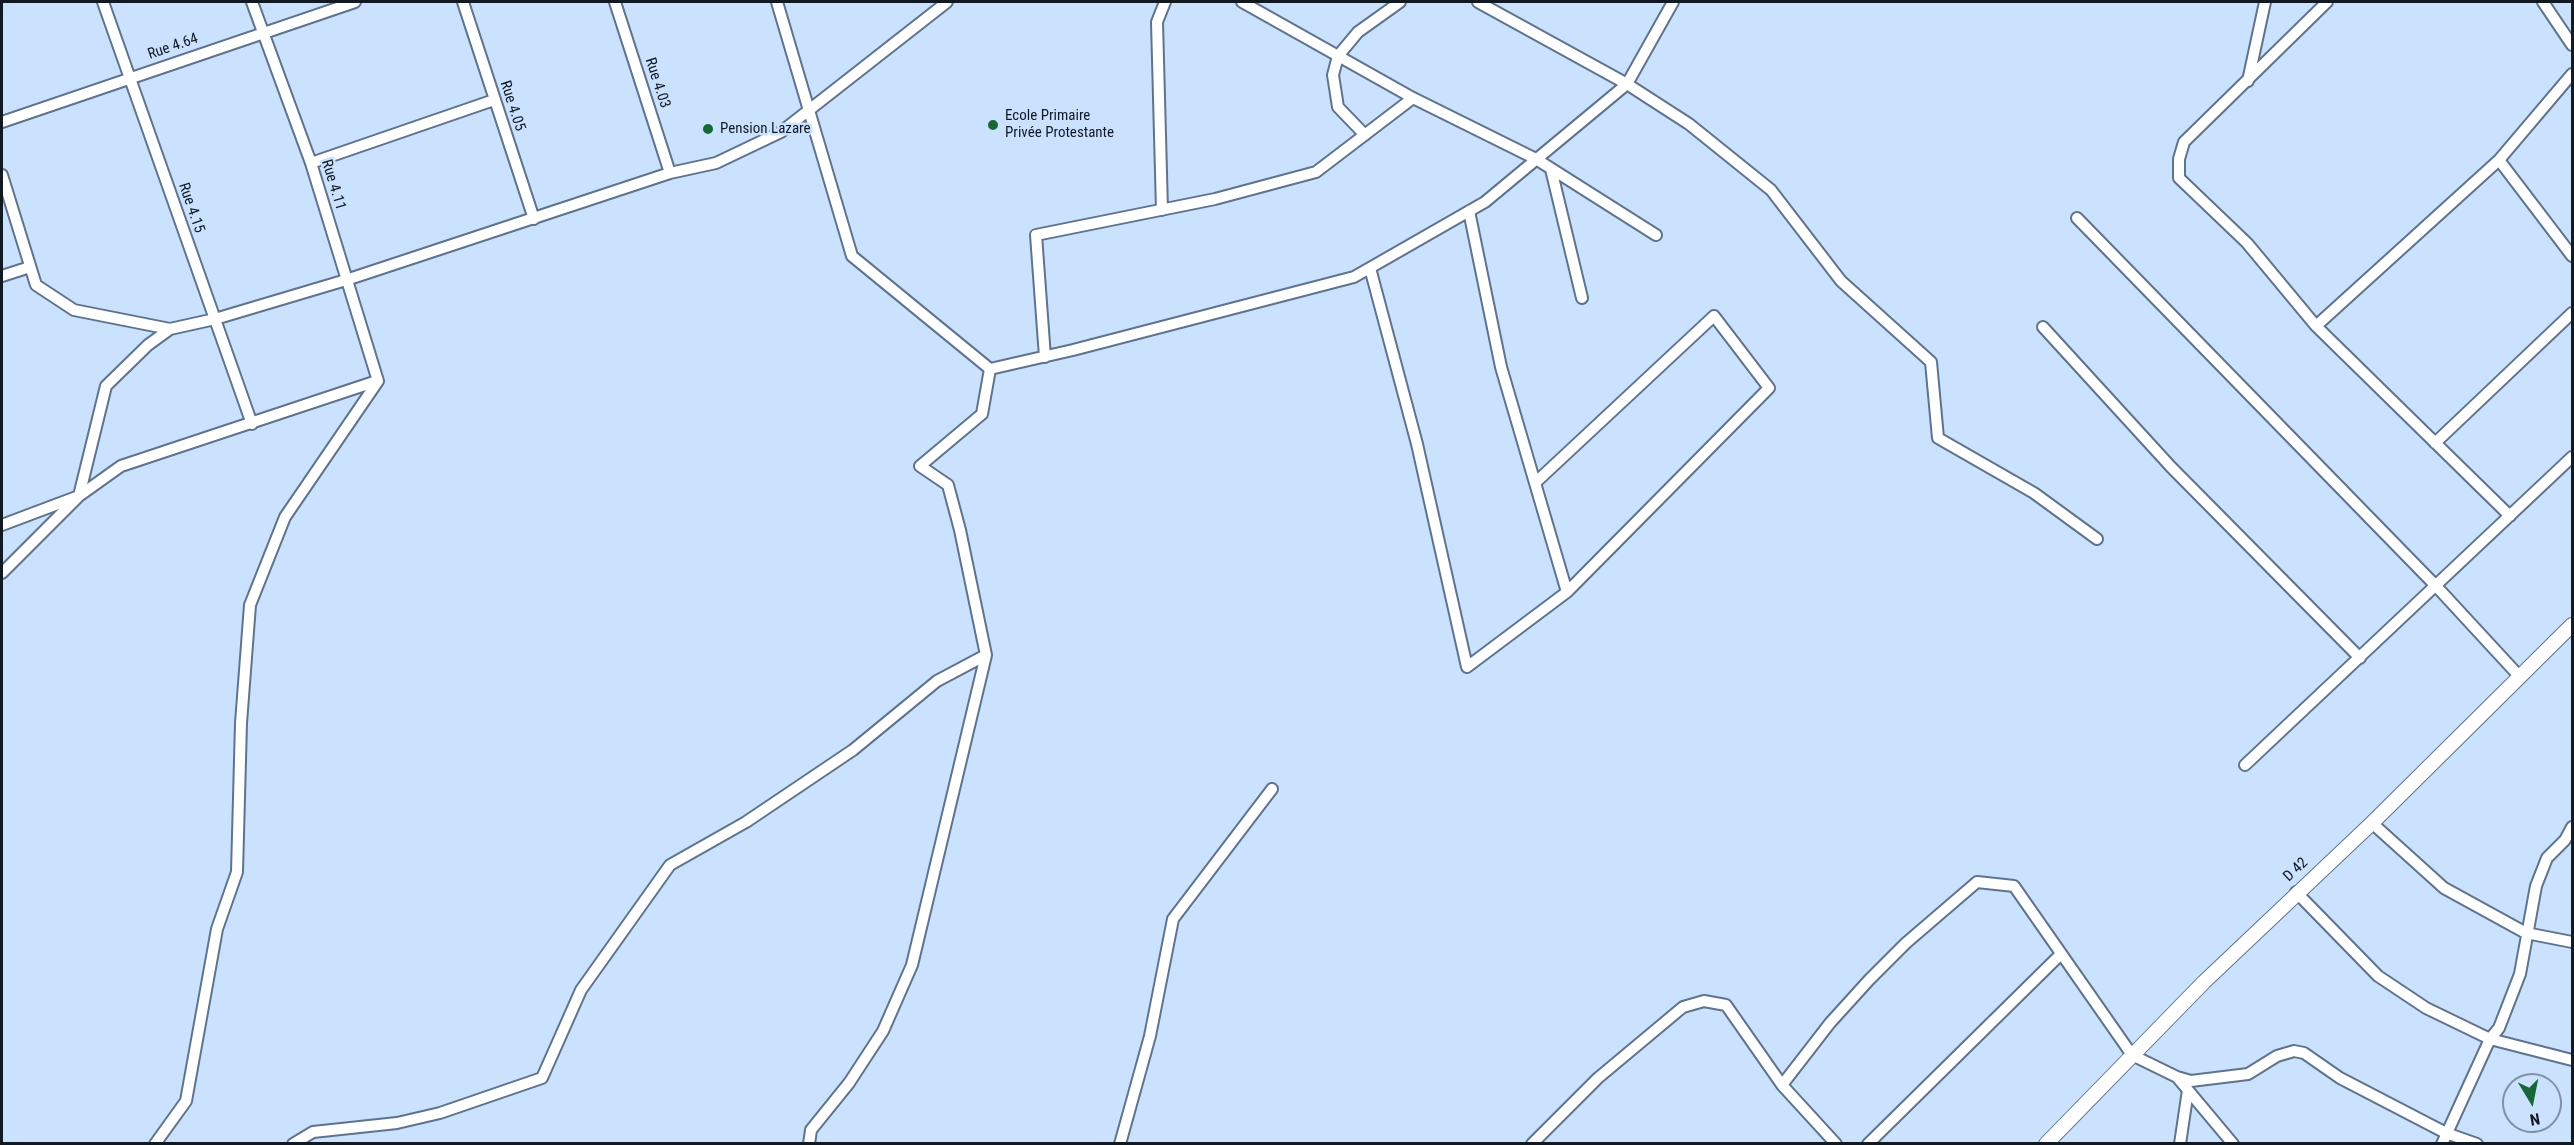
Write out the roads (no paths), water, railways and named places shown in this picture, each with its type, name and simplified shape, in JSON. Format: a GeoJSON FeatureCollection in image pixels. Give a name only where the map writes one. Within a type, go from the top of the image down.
{"type":"FeatureCollection","features":[{"type":"Feature","properties":{"kind":"street","name":"Rue 4.15"},"geometry":{"type":"LineString","coordinates":[[104,2],[252,424]]}},
{"type":"Feature","properties":{"kind":"street","name":"Rue 4.11"},"geometry":{"type":"LineString","coordinates":[[252,2],[311,163],[378,381]]}},
{"type":"Feature","properties":{"kind":"street","name":"Rue 4.64"},"geometry":{"type":"LineString","coordinates":[[2,122],[355,2]]}},
{"type":"Feature","properties":{"kind":"street","name":"Rue 4.05"},"geometry":{"type":"LineString","coordinates":[[463,2],[534,219]]}},
{"type":"Feature","properties":{"kind":"street","name":"Rue 4.03"},"geometry":{"type":"LineString","coordinates":[[615,2],[670,173]]}},
{"type":"Feature","properties":{"kind":"street"},"geometry":{"type":"LineString","coordinates":[[777,2],[852,256],[990,369]]}},
{"type":"Feature","properties":{"kind":"street"},"geometry":{"type":"LineString","coordinates":[[79,496],[106,386],[148,345],[170,329],[215,319],[346,280],[670,173],[717,164],[781,132],[947,2]]}},
{"type":"Feature","properties":{"kind":"street"},"geometry":{"type":"LineString","coordinates":[[1162,210],[1157,22],[1165,2]]}},
{"type":"Feature","properties":{"kind":"street"},"geometry":{"type":"LineString","coordinates":[[1242,2],[1413,98],[1536,159],[1656,235]]}},
{"type":"Feature","properties":{"kind":"street"},"geometry":{"type":"LineString","coordinates":[[1365,135],[1338,106],[1333,75],[1338,56],[1358,32],[1400,2]]}},
{"type":"Feature","properties":{"kind":"street"},"geometry":{"type":"LineString","coordinates":[[1478,2],[1627,84],[1689,124],[1771,190],[1841,281],[1931,362],[1938,438],[2034,493],[2097,539]]}},
{"type":"Feature","properties":{"kind":"street"},"geometry":{"type":"LineString","coordinates":[[990,369],[1045,357],[1354,277],[1485,202],[1627,84],[1673,2]]}},
{"type":"Feature","properties":{"kind":"street"},"geometry":{"type":"LineString","coordinates":[[2248,81],[2265,2]]}},
{"type":"Feature","properties":{"kind":"street"},"geometry":{"type":"LineString","coordinates":[[2327,2],[2184,142],[2179,159],[2179,178],[2247,243],[2316,326],[2510,516]]}},
{"type":"Feature","properties":{"kind":"street"},"geometry":{"type":"LineString","coordinates":[[2542,2],[2572,45]]}},
{"type":"Feature","properties":{"kind":"street"},"geometry":{"type":"LineString","coordinates":[[2316,326],[2499,160],[2572,74]]}},
{"type":"Feature","properties":{"kind":"street"},"geometry":{"type":"LineString","coordinates":[[1045,357],[1036,235],[1215,199],[1316,172],[1413,98]]}},
{"type":"Feature","properties":{"kind":"street"},"geometry":{"type":"LineString","coordinates":[[311,163],[494,100]]}},
{"type":"Feature","properties":{"kind":"street"},"geometry":{"type":"LineString","coordinates":[[2499,160],[2572,256]]}},
{"type":"Feature","properties":{"kind":"street"},"geometry":{"type":"LineString","coordinates":[[1551,169],[1582,298]]}},
{"type":"Feature","properties":{"kind":"street"},"geometry":{"type":"LineString","coordinates":[[2,175],[36,285],[74,310],[170,329]]}},
{"type":"Feature","properties":{"kind":"street"},"geometry":{"type":"LineString","coordinates":[[1469,212],[1501,367],[1567,592]]}},
{"type":"Feature","properties":{"kind":"street"},"geometry":{"type":"LineString","coordinates":[[2077,218],[2436,585],[2520,677]]}},
{"type":"Feature","properties":{"kind":"street"},"geometry":{"type":"LineString","coordinates":[[2,276],[30,267]]}},
{"type":"Feature","properties":{"kind":"street"},"geometry":{"type":"LineString","coordinates":[[1370,268],[1417,444],[1467,667],[1567,592],[1769,388],[1714,316],[1535,483]]}},
{"type":"Feature","properties":{"kind":"street"},"geometry":{"type":"LineString","coordinates":[[2435,443],[2572,313]]}},
{"type":"Feature","properties":{"kind":"street"},"geometry":{"type":"LineString","coordinates":[[2043,327],[2171,467],[2360,657]]}},
{"type":"Feature","properties":{"kind":"street"},"geometry":{"type":"LineString","coordinates":[[809,1143],[811,1130],[849,1083],[883,1031],[912,965],[986,655],[960,530],[948,485],[920,466],[982,414],[990,369]]}},
{"type":"Feature","properties":{"kind":"street"},"geometry":{"type":"LineString","coordinates":[[2,573],[79,496],[121,466],[378,381]]}},
{"type":"Feature","properties":{"kind":"street"},"geometry":{"type":"LineString","coordinates":[[155,1143],[186,1101],[217,929],[237,872],[241,723],[250,605],[285,517],[378,381]]}},
{"type":"Feature","properties":{"kind":"street"},"geometry":{"type":"LineString","coordinates":[[2245,765],[2572,457]]}},
{"type":"Feature","properties":{"kind":"street"},"geometry":{"type":"LineString","coordinates":[[2,525],[79,496]]}},
{"type":"Feature","properties":{"kind":"street","name":"D 42"},"geometry":{"type":"LineString","coordinates":[[2046,1143],[2296,892],[2372,823],[2572,626]]}},
{"type":"Feature","properties":{"kind":"street"},"geometry":{"type":"LineString","coordinates":[[292,1143],[313,1132],[397,1123],[440,1113],[542,1078],[581,990],[670,865],[746,822],[853,750],[937,681],[986,655]]}},
{"type":"Feature","properties":{"kind":"street"},"geometry":{"type":"LineString","coordinates":[[1120,1143],[1150,1036],[1173,918],[1272,789]]}},
{"type":"Feature","properties":{"kind":"street"},"geometry":{"type":"LineString","coordinates":[[2372,823],[2444,888],[2526,933],[2572,942]]}},
{"type":"Feature","properties":{"kind":"street"},"geometry":{"type":"LineString","coordinates":[[2444,1138],[2490,1039],[2499,1028],[2520,974],[2536,886],[2547,858],[2569,841],[2572,827]]}},
{"type":"Feature","properties":{"kind":"street"},"geometry":{"type":"LineString","coordinates":[[1782,1085],[1830,1023],[1869,980],[1906,943],[1977,882],[2014,886],[2132,1055],[2177,1077],[2191,1081],[2248,1074],[2277,1056],[2294,1051],[2304,1053],[2340,1078],[2444,1138],[2477,1143]]}},
{"type":"Feature","properties":{"kind":"street"},"geometry":{"type":"LineString","coordinates":[[2296,892],[2378,976],[2426,1008],[2490,1039],[2572,1060]]}},
{"type":"Feature","properties":{"kind":"street"},"geometry":{"type":"LineString","coordinates":[[1868,1143],[2061,954]]}},
{"type":"Feature","properties":{"kind":"street"},"geometry":{"type":"LineString","coordinates":[[1532,1143],[1598,1078],[1683,1007],[1704,1001],[1726,1005],[1782,1085],[1836,1143]]}},
{"type":"Feature","properties":{"kind":"street"},"geometry":{"type":"LineString","coordinates":[[2177,1077],[2234,1143]]}},
{"type":"Feature","properties":{"kind":"street"},"geometry":{"type":"LineString","coordinates":[[2180,1143],[2188,1090]]}},
{"type":"Feature","properties":{"kind":"place","name":"Ecole Primaire Privée Protestante"},"geometry":{"type":"Point","coordinates":[993,125]}},
{"type":"Feature","properties":{"kind":"place","name":"Pension Lazare"},"geometry":{"type":"Point","coordinates":[708,129]}}]}
